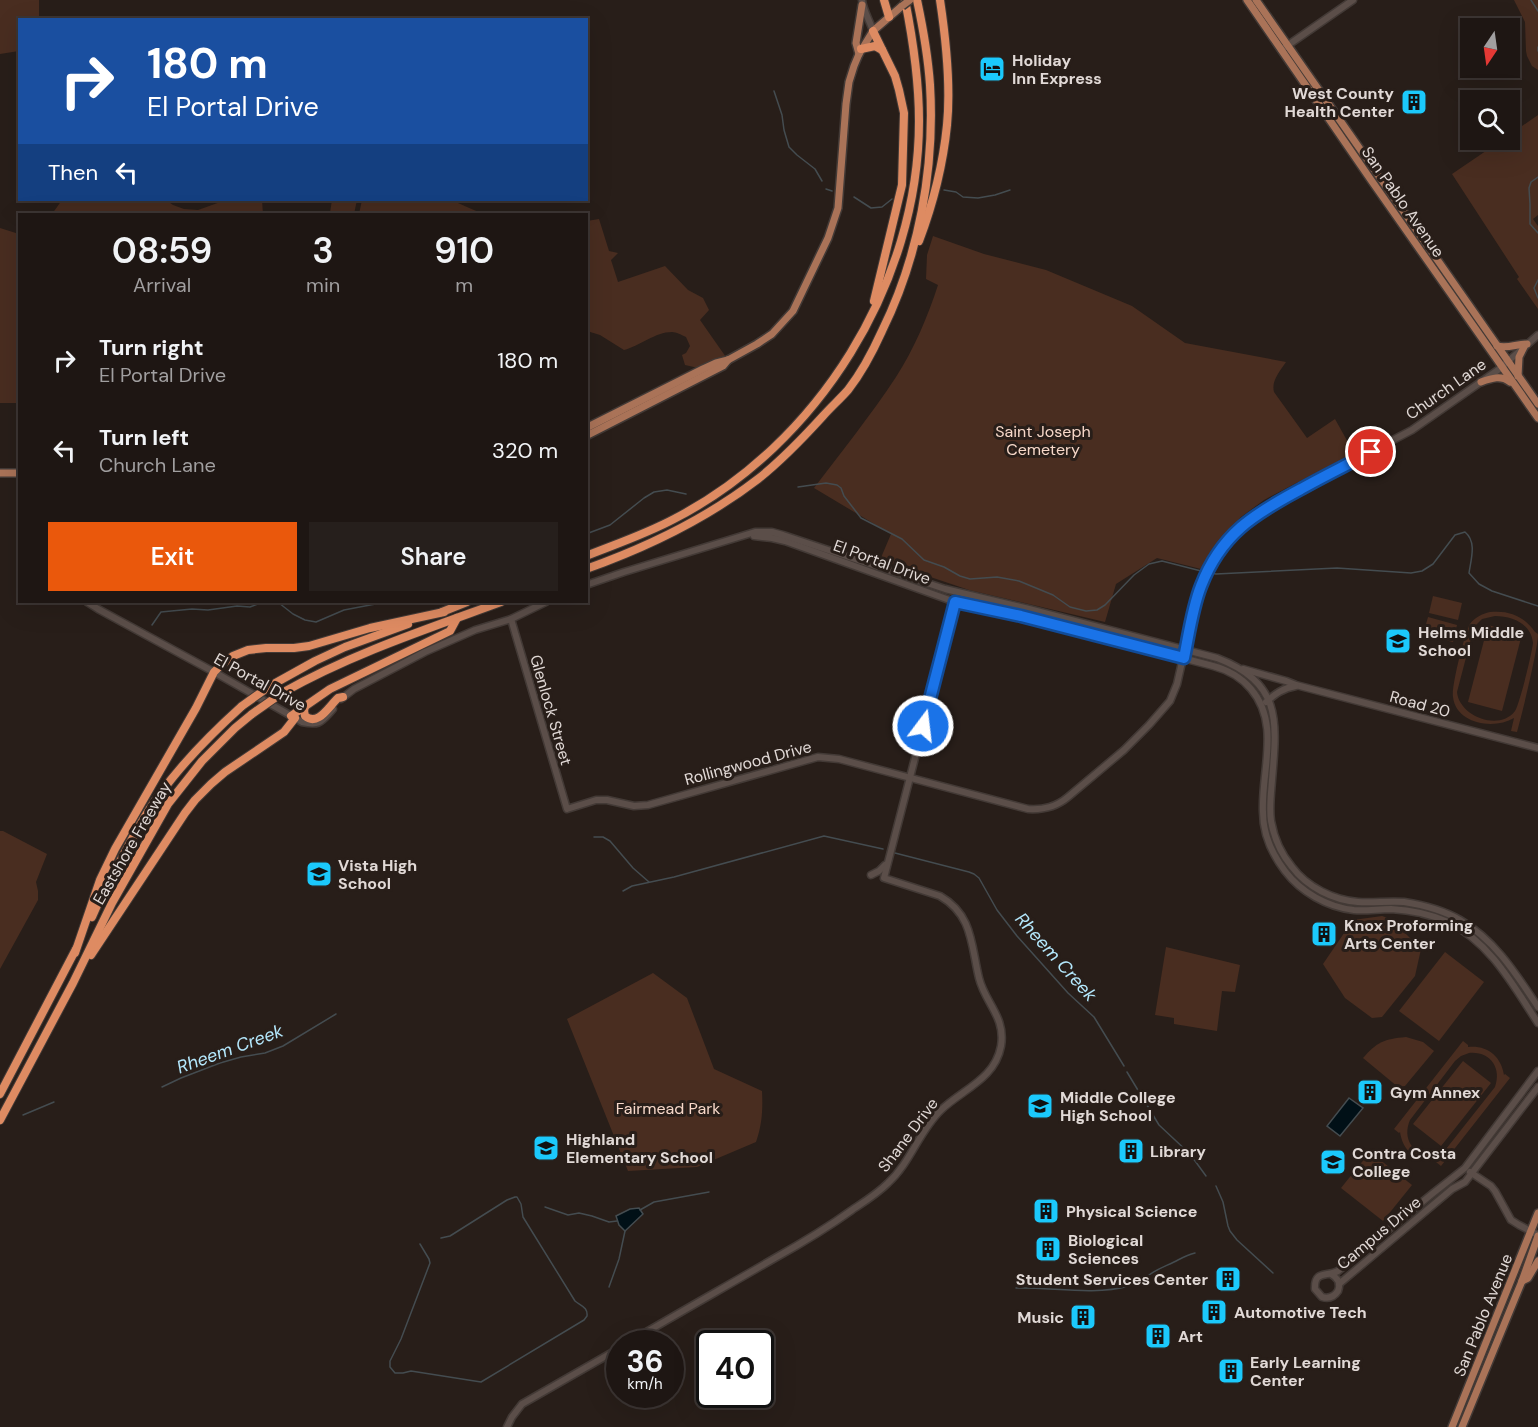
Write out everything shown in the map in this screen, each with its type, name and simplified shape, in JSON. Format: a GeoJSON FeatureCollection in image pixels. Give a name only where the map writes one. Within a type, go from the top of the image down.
{"type":"FeatureCollection","features":[{"type":"Feature","properties":{"kind":"highway"},"geometry":{"type":"LineString","coordinates":[[884,0],[889,17]]}},
{"type":"Feature","properties":{"kind":"highway"},"geometry":{"type":"LineString","coordinates":[[904,282],[919,221],[929,155],[931,122],[927,52],[917,0]]}},
{"type":"Feature","properties":{"kind":"highway"},"geometry":{"type":"LineString","coordinates":[[588,568],[628,554],[680,530],[759,478],[802,439],[849,389],[872,352],[904,282],[931,211],[943,155],[948,100],[940,0]]}},
{"type":"Feature","properties":{"kind":"highway"},"geometry":{"type":"LineString","coordinates":[[588,555],[625,542],[675,519],[725,488],[756,464],[793,429],[827,389],[872,314],[898,253],[913,187],[917,154],[918,87],[915,56],[903,3]]}},
{"type":"Feature","properties":{"kind":"highway"},"geometry":{"type":"LineString","coordinates":[[872,314],[902,185],[904,112],[899,90],[873,31]]}},
{"type":"Feature","properties":{"kind":"highway"},"geometry":{"type":"LineString","coordinates":[[860,51],[874,46],[882,50]]}},
{"type":"Feature","properties":{"kind":"highway","name":"Eastshore Freeway"},"geometry":{"type":"LineString","coordinates":[[0,1094],[75,953],[100,899],[159,796],[192,754],[243,706],[270,686],[315,661],[345,647],[465,603]]}},
{"type":"Feature","properties":{"kind":"highway","name":"Eastshore Freeway"},"geometry":{"type":"LineString","coordinates":[[0,1120],[73,983],[112,903],[168,804],[202,761],[252,714],[302,681],[349,660],[498,603]]}},
{"type":"Feature","properties":{"kind":"highway"},"geometry":{"type":"LineString","coordinates":[[75,953],[100,880],[115,849],[196,708],[214,672],[233,656],[248,650],[294,648],[444,612]]}},
{"type":"Feature","properties":{"kind":"highway"},"geometry":{"type":"LineString","coordinates":[[73,983],[195,800],[225,772],[284,732],[293,717],[305,706],[330,689],[450,631],[457,618]]}},
{"type":"Feature","properties":{"kind":"highway"},"geometry":{"type":"LineString","coordinates":[[305,706],[305,716],[310,720],[315,720],[338,698],[344,697]]}},
{"type":"Feature","properties":{"kind":"main road"},"geometry":{"type":"LineString","coordinates":[[588,427],[703,369],[728,360],[772,334],[793,311],[835,221],[839,201],[849,82],[860,51],[873,31],[903,3],[910,0]]}},
{"type":"Feature","properties":{"kind":"main road","name":"San Pablo Avenue"},"geometry":{"type":"LineString","coordinates":[[1247,0],[1284,47],[1508,361],[1536,408],[1538,418]]}},
{"type":"Feature","properties":{"kind":"main road","name":"San Pablo Avenue"},"geometry":{"type":"LineString","coordinates":[[1256,0],[1284,47],[1445,285],[1514,384],[1536,408]]}},
{"type":"Feature","properties":{"kind":"main road"},"geometry":{"type":"LineString","coordinates":[[860,51],[856,43],[862,3]]}},
{"type":"Feature","properties":{"kind":"main road"},"geometry":{"type":"LineString","coordinates":[[1445,285],[1451,288],[1464,304],[1468,304]]}},
{"type":"Feature","properties":{"kind":"main road"},"geometry":{"type":"LineString","coordinates":[[1497,346],[1508,348],[1518,344],[1526,345],[1519,357],[1518,376]]}},
{"type":"Feature","properties":{"kind":"main road"},"geometry":{"type":"LineString","coordinates":[[588,435],[723,366],[728,360]]}},
{"type":"Feature","properties":{"kind":"main road"},"geometry":{"type":"LineString","coordinates":[[1481,382],[1499,377],[1506,378],[1514,384]]}},
{"type":"Feature","properties":{"kind":"main road"},"geometry":{"type":"LineString","coordinates":[[0,473],[18,473]]}},
{"type":"Feature","properties":{"kind":"main road","name":"San Pablo Avenue"},"geometry":{"type":"LineString","coordinates":[[1462,1427],[1522,1281],[1536,1233],[1538,1213]]}},
{"type":"Feature","properties":{"kind":"main road","name":"San Pablo Avenue"},"geometry":{"type":"LineString","coordinates":[[1452,1427],[1536,1233]]}},
{"type":"Feature","properties":{"kind":"main road"},"geometry":{"type":"LineString","coordinates":[[1522,1281],[1528,1278],[1538,1261]]}},
{"type":"Feature","properties":{"kind":"street"},"geometry":{"type":"LineString","coordinates":[[1284,47],[1353,0]]}},
{"type":"Feature","properties":{"kind":"street"},"geometry":{"type":"LineString","coordinates":[[862,3],[873,31]]}},
{"type":"Feature","properties":{"kind":"street","name":"Church Lane"},"geometry":{"type":"LineString","coordinates":[[1184,658],[1195,605],[1204,578],[1221,548],[1235,532],[1260,511],[1406,433],[1502,367],[1538,335]]}},
{"type":"Feature","properties":{"kind":"street","name":"El Portal Drive"},"geometry":{"type":"LineString","coordinates":[[588,584],[755,532],[772,532],[958,593],[1219,658],[1241,668],[1261,688],[1269,700],[1276,732],[1270,804],[1271,822],[1278,845],[1291,866],[1305,881],[1334,897],[1354,902],[1390,902],[1424,906],[1458,919],[1488,940],[1538,1007]]}},
{"type":"Feature","properties":{"kind":"street","name":"El Portal Drive"},"geometry":{"type":"LineString","coordinates":[[741,537],[755,536],[785,541],[955,602],[1021,616],[1231,672],[1247,684],[1262,705],[1268,730],[1263,804],[1264,823],[1271,849],[1288,875],[1312,896],[1338,906],[1359,910],[1406,910],[1431,916],[1456,927],[1486,950],[1500,966],[1538,1023]]}},
{"type":"Feature","properties":{"kind":"street"},"geometry":{"type":"LineString","coordinates":[[871,875],[888,862],[958,593]]}},
{"type":"Feature","properties":{"kind":"street","name":"El Portal Drive"},"geometry":{"type":"LineString","coordinates":[[89,603],[302,722],[313,725],[321,722],[354,689],[426,652],[475,630],[511,619],[544,603]]}},
{"type":"Feature","properties":{"kind":"street","name":"Glenlock Street"},"geometry":{"type":"LineString","coordinates":[[511,619],[567,809]]}},
{"type":"Feature","properties":{"kind":"street","name":"Rollingwood Drive"},"geometry":{"type":"LineString","coordinates":[[567,809],[596,800],[608,800],[634,806],[648,805],[819,757],[839,759],[1028,809],[1047,809],[1061,803],[1124,750],[1166,706],[1175,692],[1184,658]]}},
{"type":"Feature","properties":{"kind":"street","name":"Road 20"},"geometry":{"type":"LineString","coordinates":[[1241,668],[1296,686],[1538,748]]}},
{"type":"Feature","properties":{"kind":"street"},"geometry":{"type":"LineString","coordinates":[[1262,705],[1287,688],[1296,686]]}},
{"type":"Feature","properties":{"kind":"street","name":"Shane Drive"},"geometry":{"type":"LineString","coordinates":[[650,1330],[821,1232],[876,1193],[904,1166],[938,1113],[958,1095],[986,1076],[995,1063],[1001,1045],[1001,1027],[996,1011],[981,985],[965,921],[953,905],[940,896],[884,878],[888,862]]}},
{"type":"Feature","properties":{"kind":"street","name":"Campus Drive"},"geometry":{"type":"LineString","coordinates":[[1331,1274],[1338,1271],[1465,1168],[1538,1071]]}},
{"type":"Feature","properties":{"kind":"street","name":"Campus Drive"},"geometry":{"type":"LineString","coordinates":[[1339,1284],[1452,1189],[1465,1182],[1538,1087]]}},
{"type":"Feature","properties":{"kind":"street"},"geometry":{"type":"LineString","coordinates":[[1465,1168],[1491,1186],[1511,1220],[1536,1233]]}},
{"type":"Feature","properties":{"kind":"street"},"geometry":{"type":"LineString","coordinates":[[1323,1274],[1331,1274],[1336,1277],[1339,1284],[1338,1291],[1326,1298],[1319,1295],[1315,1286],[1317,1278],[1323,1274]]}},
{"type":"Feature","properties":{"kind":"street"},"geometry":{"type":"LineString","coordinates":[[507,1427],[522,1404],[606,1356]]}},
{"type":"Feature","properties":{"kind":"green space"},"geometry":{"type":"Polygon","coordinates":[[[0,0],[39,0],[39,18],[18,18],[18,51],[0,54],[0,0]]]}},
{"type":"Feature","properties":{"kind":"green space"},"geometry":{"type":"Polygon","coordinates":[[[1514,0],[1538,0],[1538,70],[1532,66],[1527,56],[1525,22],[1514,0]]]}},
{"type":"Feature","properties":{"kind":"green space"},"geometry":{"type":"Polygon","coordinates":[[[1538,115],[1538,215],[1533,219],[1538,226],[1538,309],[1452,174],[1487,150],[1520,150],[1520,127],[1538,115]]]}},
{"type":"Feature","properties":{"kind":"green space"},"geometry":{"type":"Polygon","coordinates":[[[61,201],[167,201],[184,209],[198,210],[223,201],[262,201],[263,213],[53,213],[61,201]]]}},
{"type":"Feature","properties":{"kind":"green space"},"geometry":{"type":"Polygon","coordinates":[[[332,201],[357,201],[354,213],[330,213],[332,201]]]}},
{"type":"Feature","properties":{"kind":"green space"},"geometry":{"type":"Polygon","coordinates":[[[362,201],[453,201],[481,213],[359,213],[362,201]]]}},
{"type":"Feature","properties":{"kind":"green space"},"geometry":{"type":"Polygon","coordinates":[[[599,219],[609,251],[618,253],[611,260],[618,282],[665,266],[688,290],[703,298],[709,310],[700,320],[728,360],[703,369],[685,365],[682,355],[690,346],[686,337],[674,332],[660,334],[624,350],[600,335],[588,331],[588,221],[599,219]]]}},
{"type":"Feature","properties":{"kind":"green space"},"geometry":{"type":"Polygon","coordinates":[[[0,228],[18,234],[18,403],[0,403],[0,228]]]}},
{"type":"Feature","properties":{"kind":"green space","name":"Saint Joseph Cemetery"},"geometry":{"type":"Polygon","coordinates":[[[933,236],[984,254],[1046,270],[1132,306],[1185,343],[1286,362],[1275,380],[1274,392],[1307,438],[1335,419],[1354,453],[1264,500],[1241,517],[1212,549],[1201,569],[1157,558],[1116,584],[1105,622],[969,590],[880,560],[891,534],[814,488],[886,391],[915,344],[938,285],[926,279],[927,255],[933,236]]]}},
{"type":"Feature","properties":{"kind":"green space"},"geometry":{"type":"Polygon","coordinates":[[[1433,596],[1462,603],[1458,620],[1429,613],[1433,596]]]}},
{"type":"Feature","properties":{"kind":"green space"},"geometry":{"type":"Polygon","coordinates":[[[1504,612],[1516,615],[1538,634],[1533,667],[1517,732],[1511,731],[1514,718],[1496,724],[1468,719],[1456,706],[1453,697],[1456,672],[1470,624],[1474,619],[1487,613],[1504,612]],[[1502,616],[1482,619],[1474,627],[1457,692],[1459,701],[1465,708],[1472,714],[1490,721],[1508,717],[1515,711],[1523,689],[1533,643],[1532,636],[1525,626],[1502,616]]]}},
{"type":"Feature","properties":{"kind":"green space"},"geometry":{"type":"Polygon","coordinates":[[[1428,617],[1457,625],[1453,642],[1423,635],[1428,617]]]}},
{"type":"Feature","properties":{"kind":"green space"},"geometry":{"type":"Polygon","coordinates":[[[1488,625],[1522,634],[1502,711],[1468,702],[1488,625]]]}},
{"type":"Feature","properties":{"kind":"green space"},"geometry":{"type":"Polygon","coordinates":[[[0,831],[47,854],[36,882],[38,900],[0,969],[0,831]]]}},
{"type":"Feature","properties":{"kind":"green space"},"geometry":{"type":"Polygon","coordinates":[[[1382,916],[1391,919],[1421,949],[1415,976],[1382,1017],[1372,1018],[1345,998],[1323,964],[1353,920],[1382,916]]]}},
{"type":"Feature","properties":{"kind":"green space"},"geometry":{"type":"Polygon","coordinates":[[[1166,947],[1240,965],[1235,992],[1222,991],[1217,1031],[1174,1024],[1174,1018],[1155,1015],[1166,947]]]}},
{"type":"Feature","properties":{"kind":"green space"},"geometry":{"type":"Polygon","coordinates":[[[1445,952],[1484,982],[1439,1041],[1399,1011],[1445,952]]]}},
{"type":"Feature","properties":{"kind":"green space","name":"Fairmead Park"},"geometry":{"type":"Polygon","coordinates":[[[653,973],[687,998],[714,1069],[762,1091],[762,1117],[756,1142],[697,1167],[628,1171],[567,1019],[653,973]]]}},
{"type":"Feature","properties":{"kind":"green space"},"geometry":{"type":"Polygon","coordinates":[[[1406,1037],[1423,1042],[1434,1051],[1405,1086],[1398,1087],[1363,1058],[1381,1042],[1406,1037]]]}},
{"type":"Feature","properties":{"kind":"green space"},"geometry":{"type":"Polygon","coordinates":[[[1463,1041],[1468,1047],[1481,1048],[1492,1053],[1500,1062],[1504,1075],[1510,1078],[1441,1166],[1436,1162],[1437,1160],[1423,1159],[1412,1154],[1404,1145],[1400,1132],[1394,1129],[1463,1041]],[[1476,1053],[1461,1056],[1455,1061],[1410,1120],[1407,1129],[1408,1137],[1416,1150],[1430,1155],[1446,1149],[1495,1087],[1497,1073],[1493,1062],[1476,1053]]]}},
{"type":"Feature","properties":{"kind":"green space"},"geometry":{"type":"Polygon","coordinates":[[[1463,1061],[1491,1083],[1441,1146],[1413,1124],[1463,1061]]]}},
{"type":"Feature","properties":{"kind":"green space"},"geometry":{"type":"Polygon","coordinates":[[[1370,1152],[1412,1185],[1383,1221],[1341,1188],[1370,1152]]]}},
{"type":"Feature","properties":{"kind":"shaded area"},"geometry":{"type":"Polygon","coordinates":[[[1349,1098],[1363,1108],[1340,1136],[1327,1126],[1349,1098]]]}},
{"type":"Feature","properties":{"kind":"shaded area"},"geometry":{"type":"Polygon","coordinates":[[[639,1208],[643,1214],[625,1231],[619,1225],[616,1216],[630,1209],[639,1208]]]}},
{"type":"Feature","properties":{"kind":"waterway"},"geometry":{"type":"LineString","coordinates":[[1531,0],[1538,11]]}},
{"type":"Feature","properties":{"kind":"waterway"},"geometry":{"type":"LineString","coordinates":[[774,91],[789,147],[815,169],[822,181]]}},
{"type":"Feature","properties":{"kind":"waterway"},"geometry":{"type":"LineString","coordinates":[[1538,177],[1531,182],[1529,188],[1530,224],[1538,233]]}},
{"type":"Feature","properties":{"kind":"waterway"},"geometry":{"type":"LineString","coordinates":[[826,189],[832,191]]}},
{"type":"Feature","properties":{"kind":"waterway"},"geometry":{"type":"LineString","coordinates":[[944,190],[956,192],[963,197],[978,198],[1010,190]]}},
{"type":"Feature","properties":{"kind":"waterway"},"geometry":{"type":"LineString","coordinates":[[854,197],[871,208],[882,207],[892,199]]}},
{"type":"Feature","properties":{"kind":"waterway"},"geometry":{"type":"LineString","coordinates":[[1538,280],[1534,288],[1538,298]]}},
{"type":"Feature","properties":{"kind":"waterway"},"geometry":{"type":"LineString","coordinates":[[798,487],[826,483],[837,485],[861,518],[902,539],[924,560],[960,576],[970,579],[997,577],[1019,581],[1053,595],[1070,607],[1086,611],[1097,610],[1105,605],[1134,575],[1149,564],[1162,561],[1205,572]]}},
{"type":"Feature","properties":{"kind":"waterway"},"geometry":{"type":"LineString","coordinates":[[588,533],[610,525],[654,492],[667,490],[686,494]]}},
{"type":"Feature","properties":{"kind":"waterway"},"geometry":{"type":"LineString","coordinates":[[1210,573],[1337,568],[1411,573],[1422,571],[1433,564],[1455,535],[1465,532],[1472,546],[1469,573],[1479,584],[1492,591],[1538,606]]}},
{"type":"Feature","properties":{"kind":"waterway"},"geometry":{"type":"LineString","coordinates":[[152,625],[161,612],[250,607],[260,603]]}},
{"type":"Feature","properties":{"kind":"waterway"},"geometry":{"type":"LineString","coordinates":[[279,603],[293,614],[316,622],[344,610],[381,603]]}},
{"type":"Feature","properties":{"kind":"waterway","name":"Rheem Creek"},"geometry":{"type":"LineString","coordinates":[[623,891],[632,886],[674,877],[824,836],[883,849]]}},
{"type":"Feature","properties":{"kind":"waterway"},"geometry":{"type":"LineString","coordinates":[[594,837],[603,837],[610,841],[633,868],[649,882]]}},
{"type":"Feature","properties":{"kind":"waterway","name":"Rheem Creek"},"geometry":{"type":"LineString","coordinates":[[895,853],[969,872],[979,878],[997,910],[1017,936],[1068,993],[1094,1017],[1124,1066]]}},
{"type":"Feature","properties":{"kind":"waterway","name":"Rheem Creek"},"geometry":{"type":"LineString","coordinates":[[162,1087],[220,1063],[265,1053],[283,1046],[336,1014]]}},
{"type":"Feature","properties":{"kind":"waterway","name":"Rheem Creek"},"geometry":{"type":"LineString","coordinates":[[1127,1072],[1159,1125],[1190,1154],[1206,1176]]}},
{"type":"Feature","properties":{"kind":"waterway","name":"Rheem Creek"},"geometry":{"type":"LineString","coordinates":[[23,1115],[54,1102]]}},
{"type":"Feature","properties":{"kind":"waterway","name":"Rheem Creek"},"geometry":{"type":"LineString","coordinates":[[1216,1186],[1223,1202],[1230,1231],[1273,1273]]}},
{"type":"Feature","properties":{"kind":"waterway"},"geometry":{"type":"LineString","coordinates":[[640,1210],[654,1202],[709,1192]]}},
{"type":"Feature","properties":{"kind":"waterway"},"geometry":{"type":"LineString","coordinates":[[420,1244],[430,1263],[401,1339],[390,1361],[390,1367],[395,1373],[411,1371],[481,1382],[584,1320],[587,1316],[585,1309],[575,1301],[523,1217],[521,1204],[517,1197],[507,1200],[450,1236],[441,1238]]}},
{"type":"Feature","properties":{"kind":"waterway"},"geometry":{"type":"LineString","coordinates":[[545,1207],[568,1215],[579,1213],[609,1222],[617,1221]]}},
{"type":"Feature","properties":{"kind":"waterway"},"geometry":{"type":"LineString","coordinates":[[609,1287],[619,1259],[625,1231]]}},
{"type":"Feature","properties":{"kind":"waterway"},"geometry":{"type":"LineString","coordinates":[[1016,1288],[1087,1291],[1115,1289],[1135,1284],[1158,1269],[1195,1253]]}},
{"type":"Feature","properties":{"kind":"place","name":"Holiday Inn Express"},"geometry":{"type":"Point","coordinates":[992,69]}},
{"type":"Feature","properties":{"kind":"place","name":"West County Health Center"},"geometry":{"type":"Point","coordinates":[1414,102]}},
{"type":"Feature","properties":{"kind":"place","name":"Helms Middle School"},"geometry":{"type":"Point","coordinates":[1398,641]}},
{"type":"Feature","properties":{"kind":"place","name":"Vista High School"},"geometry":{"type":"Point","coordinates":[319,874]}},
{"type":"Feature","properties":{"kind":"place","name":"Knox Proforming Arts Center"},"geometry":{"type":"Point","coordinates":[1324,934]}},
{"type":"Feature","properties":{"kind":"place","name":"Gym Annex"},"geometry":{"type":"Point","coordinates":[1370,1092]}},
{"type":"Feature","properties":{"kind":"place","name":"Middle College High School"},"geometry":{"type":"Point","coordinates":[1040,1106]}},
{"type":"Feature","properties":{"kind":"place","name":"Highland Elementary School"},"geometry":{"type":"Point","coordinates":[546,1148]}},
{"type":"Feature","properties":{"kind":"place","name":"Library"},"geometry":{"type":"Point","coordinates":[1131,1151]}},
{"type":"Feature","properties":{"kind":"place","name":"Contra Costa College"},"geometry":{"type":"Point","coordinates":[1333,1162]}},
{"type":"Feature","properties":{"kind":"place","name":"Physical Science"},"geometry":{"type":"Point","coordinates":[1046,1211]}},
{"type":"Feature","properties":{"kind":"place","name":"Biological Sciences"},"geometry":{"type":"Point","coordinates":[1048,1249]}},
{"type":"Feature","properties":{"kind":"place","name":"Student Services Center"},"geometry":{"type":"Point","coordinates":[1228,1279]}},
{"type":"Feature","properties":{"kind":"place","name":"Automotive Tech"},"geometry":{"type":"Point","coordinates":[1214,1312]}},
{"type":"Feature","properties":{"kind":"place","name":"Music"},"geometry":{"type":"Point","coordinates":[1083,1317]}},
{"type":"Feature","properties":{"kind":"place","name":"Art"},"geometry":{"type":"Point","coordinates":[1158,1336]}},
{"type":"Feature","properties":{"kind":"place","name":"Early Learning Center"},"geometry":{"type":"Point","coordinates":[1231,1371]}},
{"type":"Feature","properties":{"kind":"route"},"geometry":{"type":"LineString","coordinates":[[923,726],[955,602],[1021,616],[1184,658],[1201,586],[1211,563],[1235,532],[1266,507],[1371,452]]}}]}
